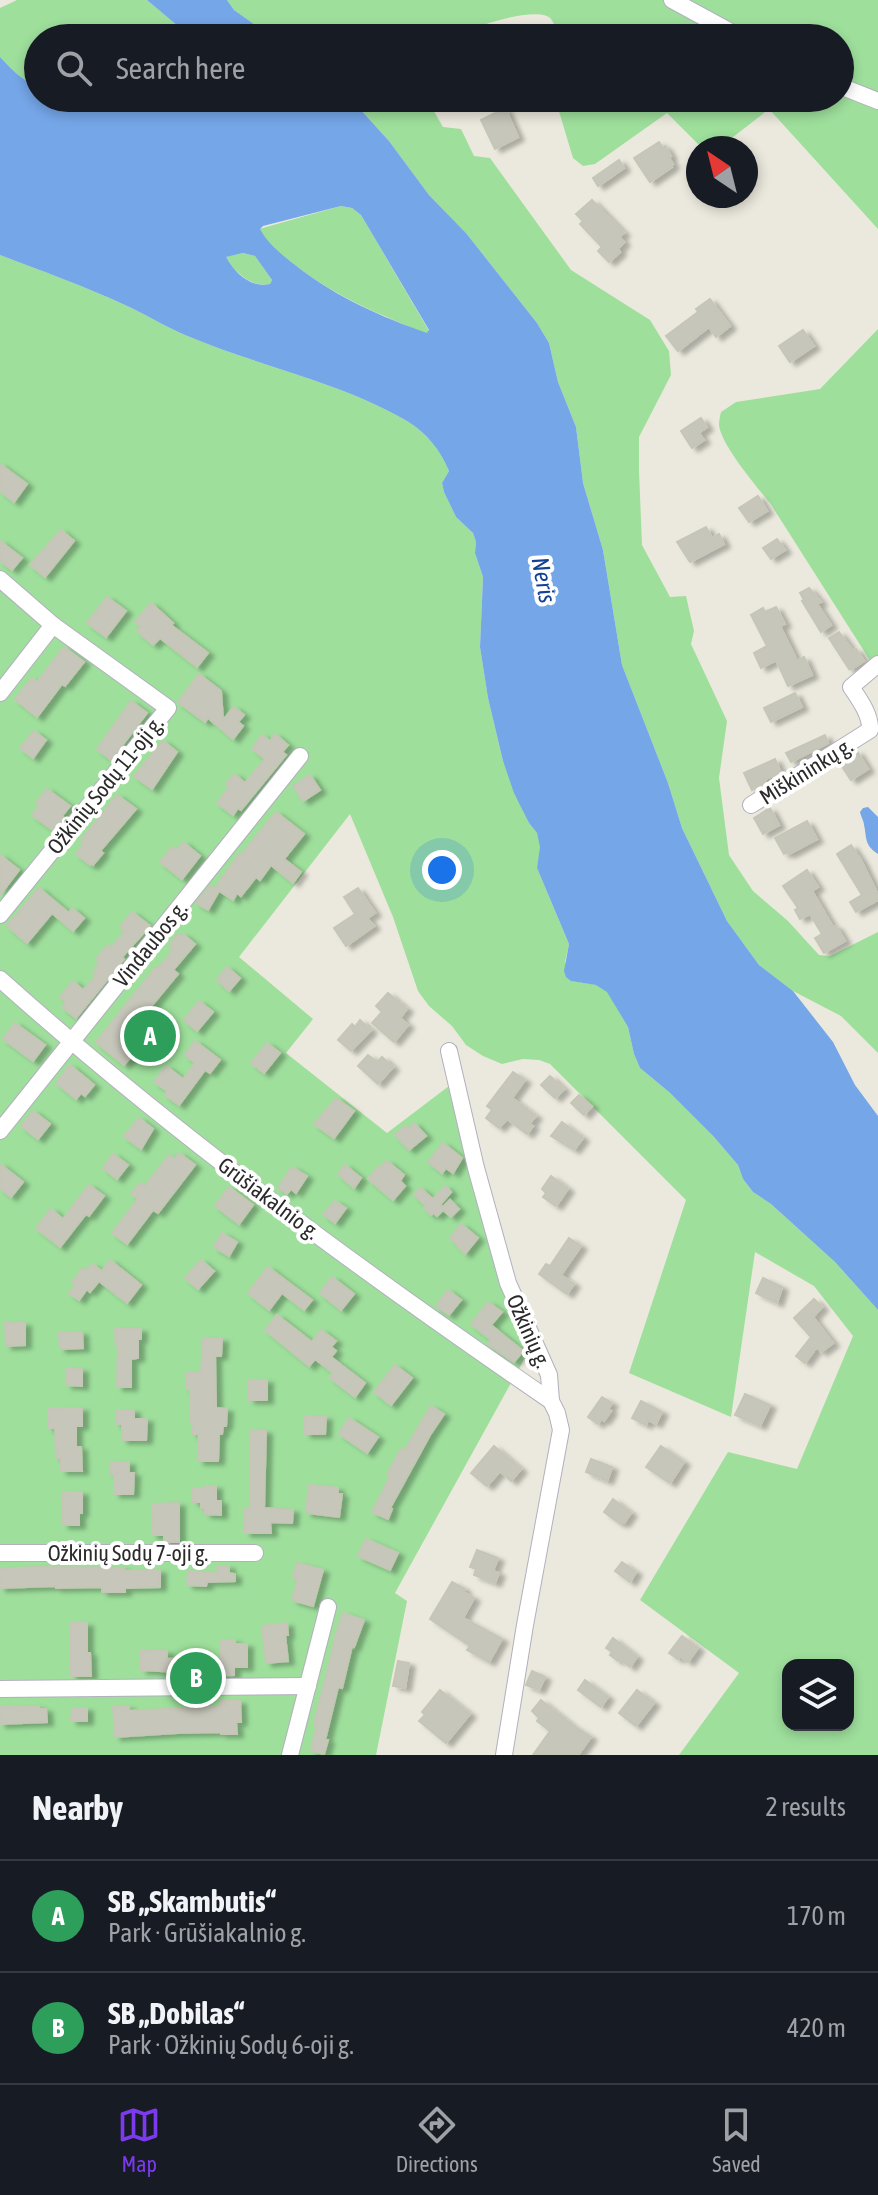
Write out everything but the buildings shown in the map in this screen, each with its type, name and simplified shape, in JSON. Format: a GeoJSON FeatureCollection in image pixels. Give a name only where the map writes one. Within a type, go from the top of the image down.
{"type":"FeatureCollection","features":[{"type":"Feature","properties":{"kind":"street"},"geometry":{"type":"LineString","coordinates":[[672,0],[716,24]]}},
{"type":"Feature","properties":{"kind":"street"},"geometry":{"type":"LineString","coordinates":[[854,92],[878,101]]}},
{"type":"Feature","properties":{"kind":"street","name":"Ožkinių Sodų 11-oji g."},"geometry":{"type":"LineString","coordinates":[[0,579],[53,625],[168,708],[0,915]]}},
{"type":"Feature","properties":{"kind":"street"},"geometry":{"type":"LineString","coordinates":[[0,693],[53,625]]}},
{"type":"Feature","properties":{"kind":"street","name":"Miškininkų g."},"geometry":{"type":"LineString","coordinates":[[751,805],[870,730],[871,723],[851,687],[878,664]]}},
{"type":"Feature","properties":{"kind":"street","name":"Vindaubos g."},"geometry":{"type":"LineString","coordinates":[[0,1131],[300,756]]}},
{"type":"Feature","properties":{"kind":"street","name":"Grūšiakalnio g."},"geometry":{"type":"LineString","coordinates":[[0,979],[71,1043],[291,1215],[454,1335],[551,1401]]}},
{"type":"Feature","properties":{"kind":"street","name":"Ožkinių g."},"geometry":{"type":"LineString","coordinates":[[449,1051],[476,1168],[508,1283],[549,1375],[551,1401],[561,1430],[504,1755]]}},
{"type":"Feature","properties":{"kind":"street","name":"Ožkinių Sodų 7-oji g."},"geometry":{"type":"LineString","coordinates":[[0,1553],[255,1553]]}},
{"type":"Feature","properties":{"kind":"street"},"geometry":{"type":"LineString","coordinates":[[290,1755],[328,1607]]}},
{"type":"Feature","properties":{"kind":"street"},"geometry":{"type":"LineString","coordinates":[[0,1689],[308,1686]]}},
{"type":"Feature","properties":{"kind":"green space"},"geometry":{"type":"Polygon","coordinates":[[[17,0],[147,0],[175,24],[24,24],[24,79],[0,57],[0,8],[17,0]]]}},
{"type":"Feature","properties":{"kind":"green space"},"geometry":{"type":"Polygon","coordinates":[[[227,0],[878,0],[878,229],[772,112],[854,112],[854,24],[553,24],[546,16],[531,14],[487,24],[254,24],[234,10],[227,0]]]}},
{"type":"Feature","properties":{"kind":"green space"},"geometry":{"type":"Polygon","coordinates":[[[363,112],[434,112],[443,127],[461,129],[474,156],[490,158],[571,270],[650,320],[669,351],[671,375],[639,437],[642,545],[670,597],[686,596],[694,631],[691,644],[727,721],[719,778],[729,855],[753,891],[788,921],[819,955],[830,956],[878,932],[878,1053],[841,1016],[793,991],[759,965],[727,921],[682,828],[668,783],[622,665],[603,550],[583,483],[576,427],[558,382],[549,343],[537,323],[466,233],[429,195],[389,141],[363,112]]]}},
{"type":"Feature","properties":{"kind":"green space"},"geometry":{"type":"Polygon","coordinates":[[[559,112],[765,112],[734,136],[690,136],[667,113],[595,164],[583,166],[573,158],[559,112]]]}},
{"type":"Feature","properties":{"kind":"green space"},"geometry":{"type":"Polygon","coordinates":[[[341,206],[352,208],[361,215],[429,331],[427,334],[361,305],[314,279],[282,255],[259,229],[341,206]]]}},
{"type":"Feature","properties":{"kind":"green space"},"geometry":{"type":"Polygon","coordinates":[[[243,253],[255,256],[272,280],[270,284],[250,281],[225,257],[243,253]]]}},
{"type":"Feature","properties":{"kind":"green space"},"geometry":{"type":"Polygon","coordinates":[[[0,255],[110,298],[212,346],[354,395],[407,421],[432,443],[449,471],[442,483],[444,492],[456,517],[473,533],[476,542],[475,553],[483,577],[480,647],[488,698],[503,761],[529,823],[537,833],[541,847],[537,868],[569,944],[565,962],[572,981],[597,985],[607,991],[628,1027],[640,1068],[714,1137],[738,1165],[743,1179],[753,1192],[771,1204],[835,1262],[878,1310],[878,1755],[679,1755],[739,1673],[640,1600],[728,1452],[797,1469],[853,1336],[814,1286],[755,1252],[731,1417],[629,1373],[686,1200],[550,1064],[523,1059],[502,1064],[483,1056],[466,1045],[452,1026],[429,1006],[418,991],[393,917],[350,814],[239,957],[313,1019],[286,1053],[387,1133],[449,1086],[532,1345],[395,1593],[407,1601],[376,1755],[0,1755],[0,255]]]}},
{"type":"Feature","properties":{"kind":"green space"},"geometry":{"type":"Polygon","coordinates":[[[878,329],[878,673],[770,503],[733,454],[719,425],[721,412],[736,402],[820,389],[878,329]]]}},
{"type":"Feature","properties":{"kind":"water"},"geometry":{"type":"Polygon","coordinates":[[[147,0],[227,0],[234,10],[254,24],[175,24],[147,0]]]}},
{"type":"Feature","properties":{"kind":"water","name":"Neris"},"geometry":{"type":"Polygon","coordinates":[[[0,57],[24,79],[24,112],[363,112],[389,141],[429,195],[466,233],[537,323],[549,343],[558,382],[576,427],[583,483],[603,550],[622,665],[668,783],[682,828],[727,921],[759,965],[793,991],[833,1042],[855,1085],[878,1116],[878,1310],[835,1262],[771,1204],[753,1192],[743,1179],[738,1165],[714,1137],[640,1068],[628,1027],[607,992],[596,985],[571,981],[566,977],[564,971],[569,944],[537,868],[540,847],[537,833],[514,793],[488,698],[480,647],[483,577],[475,553],[476,542],[473,533],[456,517],[444,492],[442,483],[449,471],[432,443],[407,421],[354,395],[212,346],[63,279],[0,255],[0,57]],[[341,206],[260,229],[283,255],[329,289],[427,333],[429,330],[361,215],[352,208],[341,206]],[[243,253],[226,257],[244,278],[256,284],[270,284],[272,280],[255,256],[243,253]]]}},
{"type":"Feature","properties":{"kind":"water"},"geometry":{"type":"Polygon","coordinates":[[[868,807],[878,817],[878,854],[868,844],[860,812],[868,807]]]}},
{"type":"Feature","properties":{"kind":"place","name":"SB „Skambutis“"},"geometry":{"type":"Point","coordinates":[150,1036]}},
{"type":"Feature","properties":{"kind":"place","name":"SB „Dobilas“"},"geometry":{"type":"Point","coordinates":[196,1678]}}]}
